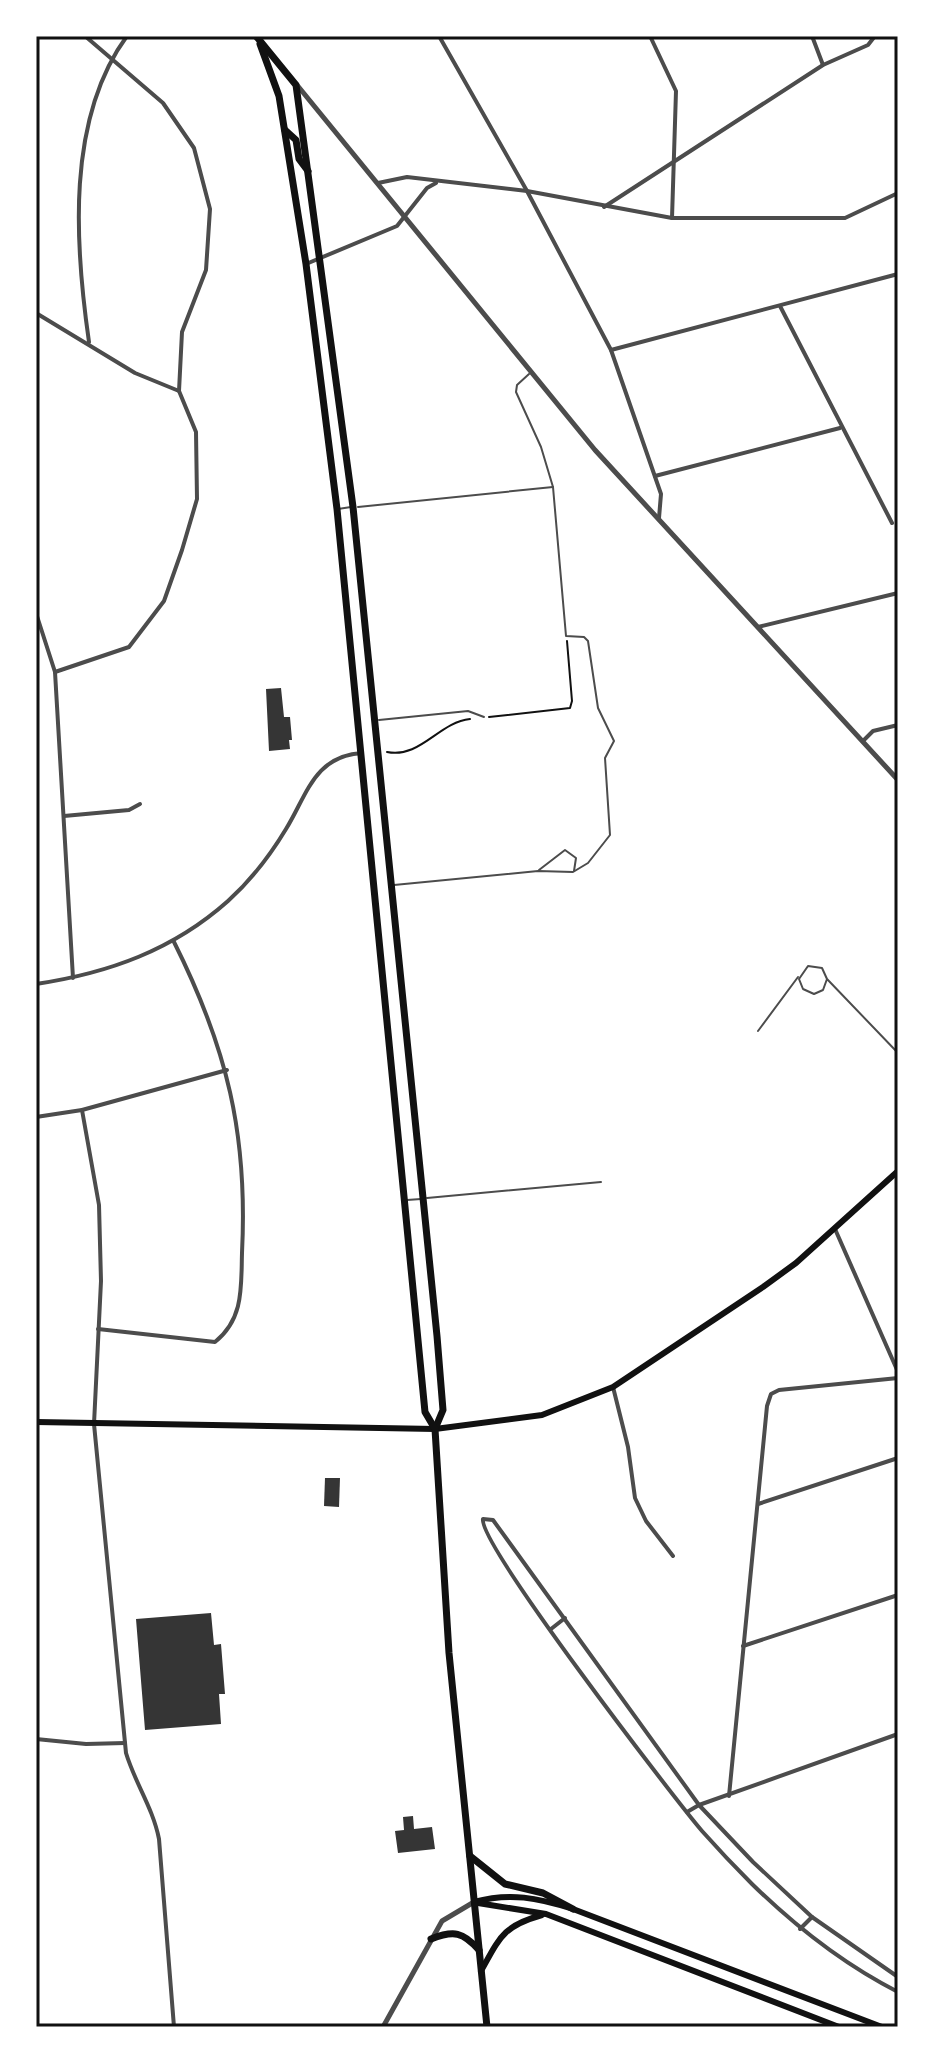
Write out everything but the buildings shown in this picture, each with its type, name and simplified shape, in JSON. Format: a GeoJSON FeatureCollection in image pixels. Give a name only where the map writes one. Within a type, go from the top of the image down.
{"type":"FeatureCollection","features":[{"type":"Feature","properties":{"kind":"main road"},"geometry":{"type":"LineString","coordinates":[[257,37],[296,85],[322,258],[353,507],[443,1408],[435,1429],[448,1644],[487,2027]]}},
{"type":"Feature","properties":{"kind":"main road"},"geometry":{"type":"LineString","coordinates":[[257,37],[279,96],[306,264],[337,509],[425,1412],[435,1429]]}},
{"type":"Feature","properties":{"kind":"main road"},"geometry":{"type":"LineString","coordinates":[[285,130],[296,140],[299,159],[309,173]]}},
{"type":"Feature","properties":{"kind":"main road"},"geometry":{"type":"LineString","coordinates":[[36,1422],[435,1429],[542,1415],[613,1387],[763,1287],[835,1229],[898,1171]]}},
{"type":"Feature","properties":{"kind":"main road"},"geometry":{"type":"LineString","coordinates":[[469,1855],[505,1884],[543,1893],[573,1909]]}},
{"type":"Feature","properties":{"kind":"main road"},"geometry":{"type":"LineString","coordinates":[[474,1902],[498,1896],[525,1896],[573,1909],[882,2027]]}},
{"type":"Feature","properties":{"kind":"main road"},"geometry":{"type":"LineString","coordinates":[[474,1902],[546,1914],[839,2027]]}},
{"type":"Feature","properties":{"kind":"main road"},"geometry":{"type":"LineString","coordinates":[[481,1971],[506,1930],[515,1922],[546,1914]]}},
{"type":"Feature","properties":{"kind":"main road"},"geometry":{"type":"LineString","coordinates":[[431,1939],[446,1933],[460,1933],[479,1950]]}},
{"type":"Feature","properties":{"kind":"main road"},"geometry":{"type":"LineString","coordinates":[[820,2020],[825,2005]]}},
{"type":"Feature","properties":{"kind":"street"},"geometry":{"type":"LineString","coordinates":[[55,672],[129,647],[164,601],[197,499],[196,432],[179,391],[182,332],[206,270],[210,209],[194,148],[163,103],[85,36]]}},
{"type":"Feature","properties":{"kind":"street"},"geometry":{"type":"LineString","coordinates":[[89,342],[81,291],[77,197],[92,110],[112,57],[127,36]]}},
{"type":"Feature","properties":{"kind":"street"},"geometry":{"type":"LineString","coordinates":[[439,36],[527,191],[611,350],[661,494],[659,518]]}},
{"type":"Feature","properties":{"kind":"street"},"geometry":{"type":"LineString","coordinates":[[650,36],[676,91],[672,218]]}},
{"type":"Feature","properties":{"kind":"street"},"geometry":{"type":"LineString","coordinates":[[812,36],[823,65]]}},
{"type":"Feature","properties":{"kind":"street"},"geometry":{"type":"LineString","coordinates":[[604,207],[823,65],[868,45],[875,36]]}},
{"type":"Feature","properties":{"kind":"street"},"geometry":{"type":"LineString","coordinates":[[296,85],[530,373],[898,780]]}},
{"type":"Feature","properties":{"kind":"street"},"geometry":{"type":"LineString","coordinates":[[377,184],[394,177],[527,191],[672,218],[845,218],[898,193]]}},
{"type":"Feature","properties":{"kind":"street"},"geometry":{"type":"LineString","coordinates":[[306,264],[406,219],[421,195],[438,182]]}},
{"type":"Feature","properties":{"kind":"street"},"geometry":{"type":"LineString","coordinates":[[611,350],[898,274]]}},
{"type":"Feature","properties":{"kind":"street"},"geometry":{"type":"LineString","coordinates":[[780,306],[840,428],[892,523]]}},
{"type":"Feature","properties":{"kind":"street"},"geometry":{"type":"LineString","coordinates":[[36,313],[89,342],[135,373],[179,391]]}},
{"type":"Feature","properties":{"kind":"street"},"geometry":{"type":"LineString","coordinates":[[655,476],[840,428]]}},
{"type":"Feature","properties":{"kind":"street"},"geometry":{"type":"LineString","coordinates":[[758,627],[898,593]]}},
{"type":"Feature","properties":{"kind":"street"},"geometry":{"type":"LineString","coordinates":[[36,613],[55,672],[73,978]]}},
{"type":"Feature","properties":{"kind":"street"},"geometry":{"type":"LineString","coordinates":[[863,741],[873,731],[898,725]]}},
{"type":"Feature","properties":{"kind":"street"},"geometry":{"type":"LineString","coordinates":[[36,984],[73,978],[135,960],[174,942],[230,899],[262,862],[286,829],[314,775],[327,763],[347,754],[362,753]]}},
{"type":"Feature","properties":{"kind":"street"},"geometry":{"type":"LineString","coordinates":[[64,816],[129,810],[140,804]]}},
{"type":"Feature","properties":{"kind":"street"},"geometry":{"type":"LineString","coordinates":[[98,1329],[215,1342],[237,1315],[243,1175],[227,1070],[205,1004],[174,942]]}},
{"type":"Feature","properties":{"kind":"street"},"geometry":{"type":"LineString","coordinates":[[36,1117],[82,1110],[227,1070]]}},
{"type":"Feature","properties":{"kind":"street"},"geometry":{"type":"LineString","coordinates":[[82,1110],[99,1205],[94,1424],[125,1743],[134,1779],[151,1808],[159,1839],[174,2027]]}},
{"type":"Feature","properties":{"kind":"street"},"geometry":{"type":"LineString","coordinates":[[729,1796],[767,1406],[771,1394],[779,1390],[898,1375],[835,1229]]}},
{"type":"Feature","properties":{"kind":"street"},"geometry":{"type":"LineString","coordinates":[[613,1387],[625,1432],[635,1498],[646,1521],[673,1556]]}},
{"type":"Feature","properties":{"kind":"street"},"geometry":{"type":"LineString","coordinates":[[758,1504],[898,1458]]}},
{"type":"Feature","properties":{"kind":"street"},"geometry":{"type":"LineString","coordinates":[[898,1977],[812,1917],[753,1862],[699,1805],[493,1520],[483,1519],[486,1535],[550,1629],[687,1812],[752,1884],[800,1929],[858,1972],[898,1992]]}},
{"type":"Feature","properties":{"kind":"street"},"geometry":{"type":"LineString","coordinates":[[743,1646],[898,1595]]}},
{"type":"Feature","properties":{"kind":"street"},"geometry":{"type":"LineString","coordinates":[[550,1629],[565,1618]]}},
{"type":"Feature","properties":{"kind":"street"},"geometry":{"type":"LineString","coordinates":[[687,1812],[699,1805],[898,1734]]}},
{"type":"Feature","properties":{"kind":"street"},"geometry":{"type":"LineString","coordinates":[[36,1739],[86,1744],[125,1743]]}},
{"type":"Feature","properties":{"kind":"street"},"geometry":{"type":"LineString","coordinates":[[383,2027],[442,1921],[474,1902]]}},
{"type":"Feature","properties":{"kind":"street"},"geometry":{"type":"LineString","coordinates":[[800,1929],[812,1917]]}},
{"type":"Feature","properties":{"kind":"street"},"geometry":{"type":"LineString","coordinates":[[36,1990],[36,2009]]}},
{"type":"Feature","properties":{"kind":"lane"},"geometry":{"type":"LineString","coordinates":[[391,885],[538,871],[573,872],[588,863],[610,835],[605,758],[614,741],[598,708],[588,641],[584,637],[566,636],[553,487],[541,447],[516,392],[517,385],[530,373]]}},
{"type":"Feature","properties":{"kind":"lane"},"geometry":{"type":"LineString","coordinates":[[337,509],[553,487]]}},
{"type":"Feature","properties":{"kind":"lane"},"geometry":{"type":"LineString","coordinates":[[375,720],[468,711],[484,717]]}},
{"type":"Feature","properties":{"kind":"lane"},"geometry":{"type":"LineString","coordinates":[[538,871],[549,866],[565,850],[576,858],[573,872]]}},
{"type":"Feature","properties":{"kind":"lane"},"geometry":{"type":"LineString","coordinates":[[758,1031],[803,969],[813,965],[822,968],[827,979],[898,1053]]}},
{"type":"Feature","properties":{"kind":"lane"},"geometry":{"type":"LineString","coordinates":[[799,976],[800,985],[810,993],[823,990],[827,979]]}},
{"type":"Feature","properties":{"kind":"lane"},"geometry":{"type":"LineString","coordinates":[[406,1200],[601,1182]]}},
{"type":"Feature","properties":{"kind":"path"},"geometry":{"type":"LineString","coordinates":[[379,752],[408,751],[453,722],[570,708],[566,636]]}}]}
